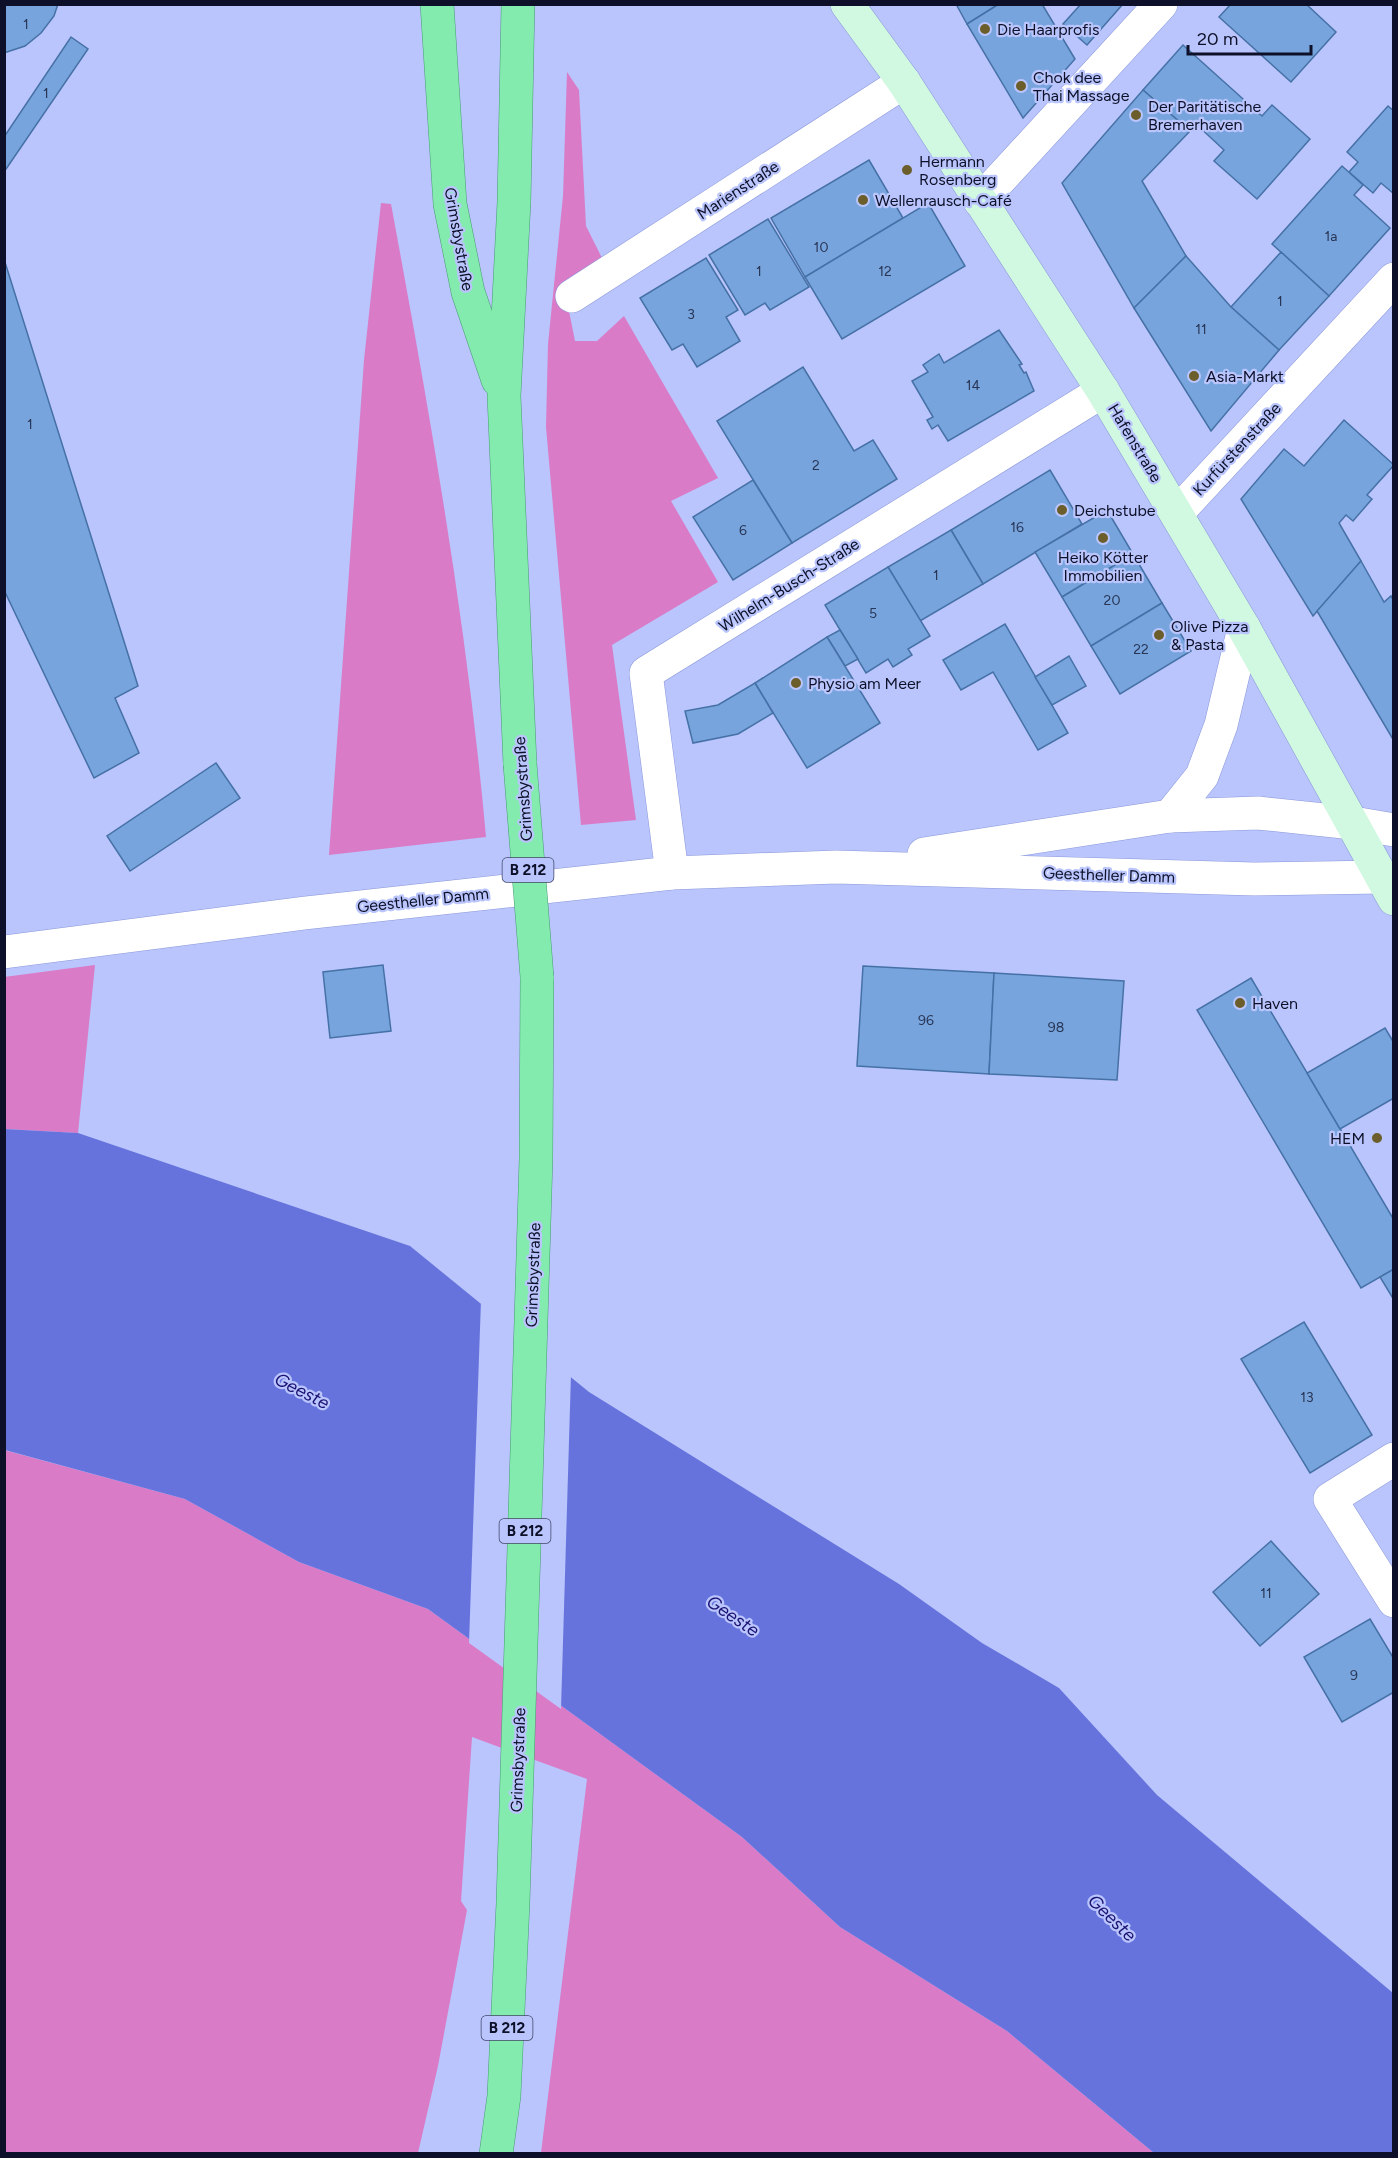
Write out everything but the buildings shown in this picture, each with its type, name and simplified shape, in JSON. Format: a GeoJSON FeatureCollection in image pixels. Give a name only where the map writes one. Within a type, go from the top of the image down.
{"type":"FeatureCollection","features":[{"type":"Feature","properties":{"kind":"highway","name":"Grimsbystraße"},"geometry":{"type":"LineString","coordinates":[[437,4],[450,204],[468,292],[504,396]]}},
{"type":"Feature","properties":{"kind":"highway","name":"Grimsbystraße"},"geometry":{"type":"LineString","coordinates":[[496,2154],[504,2096],[513,1903],[536,1160],[537,976],[520,764],[504,396],[514,202],[518,4]]}},
{"type":"Feature","properties":{"kind":"main road","name":"Hafenstraße"},"geometry":{"type":"LineString","coordinates":[[847,4],[904,82],[1103,391],[1244,628],[1389,885]]}},
{"type":"Feature","properties":{"kind":"street"},"geometry":{"type":"LineString","coordinates":[[980,201],[1161,4]]}},
{"type":"Feature","properties":{"kind":"street","name":"Marienstraße"},"geometry":{"type":"LineString","coordinates":[[572,296],[904,82]]}},
{"type":"Feature","properties":{"kind":"street","name":"Kurfürstenstraße"},"geometry":{"type":"LineString","coordinates":[[1177,513],[1394,279]]}},
{"type":"Feature","properties":{"kind":"street","name":"Wilhelm-Busch-Straße"},"geometry":{"type":"LineString","coordinates":[[672,873],[646,673],[1103,391]]}},
{"type":"Feature","properties":{"kind":"street"},"geometry":{"type":"LineString","coordinates":[[1170,816],[1202,777],[1221,725],[1244,628]]}},
{"type":"Feature","properties":{"kind":"street","name":"Geestheller Damm"},"geometry":{"type":"LineString","coordinates":[[836,867],[1170,816],[1258,813],[1353,823],[1394,830]]}},
{"type":"Feature","properties":{"kind":"street","name":"Geestheller Damm"},"geometry":{"type":"LineString","coordinates":[[4,952],[305,913],[672,873],[836,867],[1389,885]]}},
{"type":"Feature","properties":{"kind":"street"},"geometry":{"type":"LineString","coordinates":[[1394,1459],[1330,1498],[1394,1601]]}},
{"type":"Feature","properties":{"kind":"shaded area"},"geometry":{"type":"Polygon","coordinates":[[[567,72],[579,90],[586,226],[603,260],[566,296],[575,341],[597,341],[624,316],[718,478],[671,501],[718,582],[612,645],[636,820],[581,825],[546,427],[548,344],[563,196],[567,72]]]}},
{"type":"Feature","properties":{"kind":"shaded area"},"geometry":{"type":"Polygon","coordinates":[[[381,203],[391,204],[433,440],[469,678],[486,837],[329,855],[364,360],[381,203]]]}},
{"type":"Feature","properties":{"kind":"shaded area"},"geometry":{"type":"Polygon","coordinates":[[[95,965],[78,1133],[5,1129],[4,977],[95,965]]]}},
{"type":"Feature","properties":{"kind":"shaded area"},"geometry":{"type":"Polygon","coordinates":[[[4,1450],[185,1499],[299,1562],[428,1609],[742,1837],[840,1927],[1007,2031],[1154,2153],[541,2153],[587,1779],[472,1737],[461,1901],[467,1910],[438,2066],[418,2153],[5,2153],[4,1450]]]}},
{"type":"Feature","properties":{"kind":"water","name":"Geeste"},"geometry":{"type":"Polygon","coordinates":[[[4,1129],[78,1133],[410,1246],[589,1392],[899,1584],[982,1643],[1059,1688],[1157,1795],[1393,1993],[1393,2153],[1154,2153],[1007,2031],[840,1927],[742,1837],[428,1609],[299,1562],[185,1499],[5,1450],[4,1129]]]}},
{"type":"Feature","properties":{"kind":"pier"},"geometry":{"type":"Polygon","coordinates":[[[481,1300],[571,1374],[561,1709],[469,1643],[481,1300]]]}},
{"type":"Feature","properties":{"kind":"place","name":"Die Haarprofis"},"geometry":{"type":"Point","coordinates":[985,29]}},
{"type":"Feature","properties":{"kind":"place","name":"Chok dee Thai Massage"},"geometry":{"type":"Point","coordinates":[1021,86]}},
{"type":"Feature","properties":{"kind":"place","name":"Der Paritätische Bremerhaven"},"geometry":{"type":"Point","coordinates":[1136,115]}},
{"type":"Feature","properties":{"kind":"place","name":"Hermann Rosenberg"},"geometry":{"type":"Point","coordinates":[907,170]}},
{"type":"Feature","properties":{"kind":"place","name":"Wellenrausch-Café"},"geometry":{"type":"Point","coordinates":[863,200]}},
{"type":"Feature","properties":{"kind":"place","name":"Asia-Markt"},"geometry":{"type":"Point","coordinates":[1194,376]}},
{"type":"Feature","properties":{"kind":"place","name":"Deichstube"},"geometry":{"type":"Point","coordinates":[1062,510]}},
{"type":"Feature","properties":{"kind":"place","name":"Heiko Kötter Immobilien"},"geometry":{"type":"Point","coordinates":[1103,538]}},
{"type":"Feature","properties":{"kind":"place","name":"Olive Pizza & Pasta"},"geometry":{"type":"Point","coordinates":[1159,635]}},
{"type":"Feature","properties":{"kind":"place","name":"Physio am Meer"},"geometry":{"type":"Point","coordinates":[796,683]}},
{"type":"Feature","properties":{"kind":"place","name":"Haven"},"geometry":{"type":"Point","coordinates":[1240,1003]}},
{"type":"Feature","properties":{"kind":"place","name":"HEM"},"geometry":{"type":"Point","coordinates":[1377,1138]}}]}
